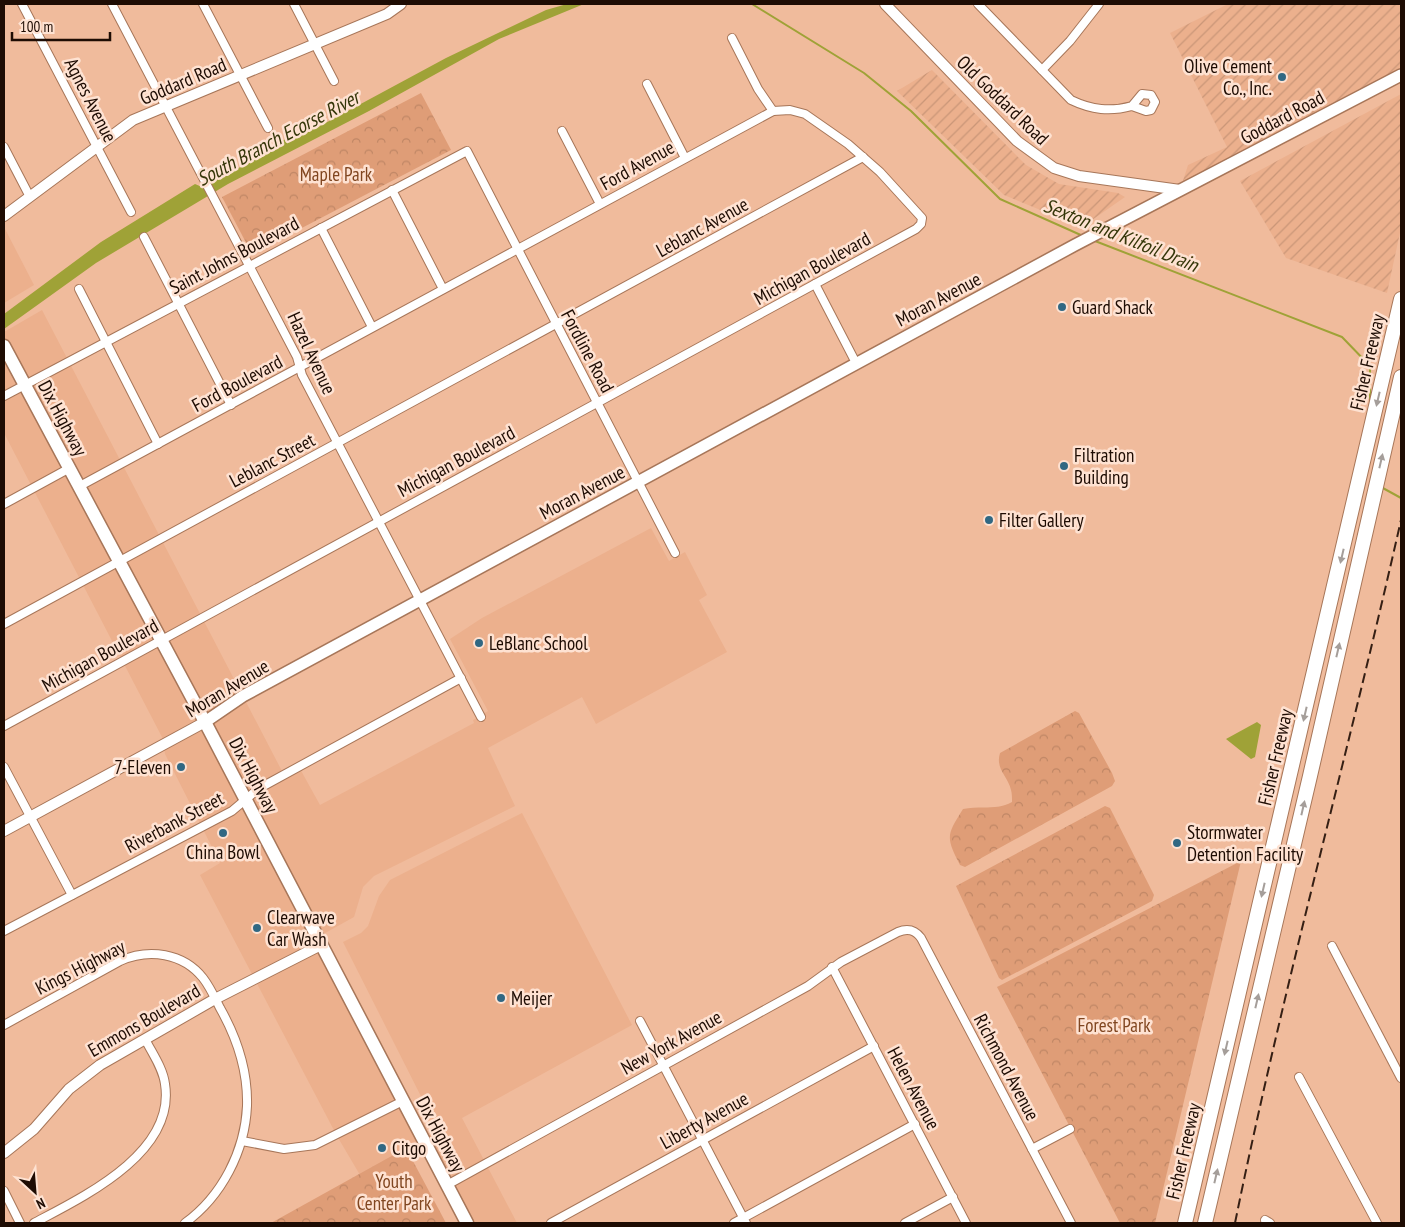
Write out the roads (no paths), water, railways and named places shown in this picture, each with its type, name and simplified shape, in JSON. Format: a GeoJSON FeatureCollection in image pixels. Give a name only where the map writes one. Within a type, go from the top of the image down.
{"type":"FeatureCollection","features":[{"type":"Feature","properties":{"kind":"highway","name":"Fisher Freeway"},"geometry":{"type":"LineString","coordinates":[[1185,1223],[1401,298]]}},
{"type":"Feature","properties":{"kind":"highway","name":"Fisher Freeway"},"geometry":{"type":"LineString","coordinates":[[1205,1223],[1308,786],[1401,377]]}},
{"type":"Feature","properties":{"kind":"main road","name":"Goddard Road"},"geometry":{"type":"LineString","coordinates":[[1180,190],[1401,75]]}},
{"type":"Feature","properties":{"kind":"main road","name":"Moran Avenue"},"geometry":{"type":"LineString","coordinates":[[206,722],[240,698],[856,363],[1180,190]]}},
{"type":"Feature","properties":{"kind":"main road","name":"Dix Highway"},"geometry":{"type":"LineString","coordinates":[[4,346],[68,469],[206,722],[467,1223]]}},
{"type":"Feature","properties":{"kind":"street","name":"Agnes Avenue"},"geometry":{"type":"LineString","coordinates":[[22,4],[131,212]]}},
{"type":"Feature","properties":{"kind":"street","name":"Hazel Avenue"},"geometry":{"type":"LineString","coordinates":[[112,4],[250,265],[338,442],[481,716]]}},
{"type":"Feature","properties":{"kind":"street"},"geometry":{"type":"LineString","coordinates":[[203,4],[268,128]]}},
{"type":"Feature","properties":{"kind":"street"},"geometry":{"type":"LineString","coordinates":[[294,4],[334,81]]}},
{"type":"Feature","properties":{"kind":"street","name":"Old Goddard Road"},"geometry":{"type":"LineString","coordinates":[[885,4],[1018,141],[1054,168],[1080,176],[1180,190]]}},
{"type":"Feature","properties":{"kind":"street"},"geometry":{"type":"LineString","coordinates":[[978,4],[1062,92],[1080,104],[1106,110],[1132,106]]}},
{"type":"Feature","properties":{"kind":"street"},"geometry":{"type":"LineString","coordinates":[[1042,70],[1070,41],[1099,4]]}},
{"type":"Feature","properties":{"kind":"street","name":"Goddard Road"},"geometry":{"type":"LineString","coordinates":[[4,216],[134,120],[315,44],[395,6]]}},
{"type":"Feature","properties":{"kind":"street"},"geometry":{"type":"LineString","coordinates":[[732,38],[758,89],[773,111],[790,110],[805,114],[863,157]]}},
{"type":"Feature","properties":{"kind":"street"},"geometry":{"type":"LineString","coordinates":[[647,84],[685,158]]}},
{"type":"Feature","properties":{"kind":"street","name":"Ford Avenue"},"geometry":{"type":"LineString","coordinates":[[518,249],[773,111]]}},
{"type":"Feature","properties":{"kind":"street"},"geometry":{"type":"LineString","coordinates":[[562,131],[600,204]]}},
{"type":"Feature","properties":{"kind":"street"},"geometry":{"type":"LineString","coordinates":[[4,146],[30,197]]}},
{"type":"Feature","properties":{"kind":"street","name":"Saint Johns Boulevard"},"geometry":{"type":"LineString","coordinates":[[4,396],[467,151],[474,164]]}},
{"type":"Feature","properties":{"kind":"street","name":"Michigan Boulevard"},"geometry":{"type":"LineString","coordinates":[[4,726],[916,229],[922,222],[919,213],[863,157]]}},
{"type":"Feature","properties":{"kind":"street","name":"Leblanc Avenue"},"geometry":{"type":"LineString","coordinates":[[556,324],[863,157]]}},
{"type":"Feature","properties":{"kind":"street","name":"Fordline Road"},"geometry":{"type":"LineString","coordinates":[[474,164],[674,553]]}},
{"type":"Feature","properties":{"kind":"street"},"geometry":{"type":"LineString","coordinates":[[392,190],[443,289]]}},
{"type":"Feature","properties":{"kind":"street"},"geometry":{"type":"LineString","coordinates":[[321,228],[372,328]]}},
{"type":"Feature","properties":{"kind":"street"},"geometry":{"type":"LineString","coordinates":[[144,237],[231,405]]}},
{"type":"Feature","properties":{"kind":"street","name":"Ford Boulevard"},"geometry":{"type":"LineString","coordinates":[[78,487],[518,249]]}},
{"type":"Feature","properties":{"kind":"street"},"geometry":{"type":"LineString","coordinates":[[815,284],[856,363]]}},
{"type":"Feature","properties":{"kind":"street"},"geometry":{"type":"LineString","coordinates":[[79,289],[158,444]]}},
{"type":"Feature","properties":{"kind":"street","name":"Leblanc Street"},"geometry":{"type":"LineString","coordinates":[[4,624],[556,324]]}},
{"type":"Feature","properties":{"kind":"street"},"geometry":{"type":"LineString","coordinates":[[4,504],[68,469]]}},
{"type":"Feature","properties":{"kind":"street","name":"Riverbank Street"},"geometry":{"type":"LineString","coordinates":[[4,931],[232,811],[258,789],[462,678]]}},
{"type":"Feature","properties":{"kind":"street","name":"Moran Avenue"},"geometry":{"type":"LineString","coordinates":[[4,831],[206,722]]}},
{"type":"Feature","properties":{"kind":"street"},"geometry":{"type":"LineString","coordinates":[[4,767],[72,895]]}},
{"type":"Feature","properties":{"kind":"street","name":"New York Avenue"},"geometry":{"type":"LineString","coordinates":[[447,1185],[808,986],[832,967],[898,932],[911,930]]}},
{"type":"Feature","properties":{"kind":"street","name":"Richmond Avenue"},"geometry":{"type":"LineString","coordinates":[[911,930],[921,938],[1071,1223]]}},
{"type":"Feature","properties":{"kind":"street","name":"Emmons Boulevard"},"geometry":{"type":"LineString","coordinates":[[4,1153],[26,1136],[61,1097],[86,1075],[215,1000],[322,945]]}},
{"type":"Feature","properties":{"kind":"street"},"geometry":{"type":"LineString","coordinates":[[1332,946],[1401,1078]]}},
{"type":"Feature","properties":{"kind":"street","name":"Kings Highway"},"geometry":{"type":"LineString","coordinates":[[4,1025],[120,961],[140,955],[171,956],[184,962],[202,977],[234,1036],[245,1071],[247,1106],[242,1141],[223,1182],[208,1202],[185,1223]]}},
{"type":"Feature","properties":{"kind":"street","name":"Helen Avenue"},"geometry":{"type":"LineString","coordinates":[[832,967],[966,1223]]}},
{"type":"Feature","properties":{"kind":"street"},"geometry":{"type":"LineString","coordinates":[[640,1021],[745,1221]]}},
{"type":"Feature","properties":{"kind":"street"},"geometry":{"type":"LineString","coordinates":[[34,1223],[105,1182],[134,1158],[156,1132],[165,1110],[166,1086],[162,1072],[145,1039]]}},
{"type":"Feature","properties":{"kind":"street","name":"Liberty Avenue"},"geometry":{"type":"LineString","coordinates":[[551,1223],[874,1046]]}},
{"type":"Feature","properties":{"kind":"street"},"geometry":{"type":"LineString","coordinates":[[1299,1077],[1377,1223]]}},
{"type":"Feature","properties":{"kind":"street"},"geometry":{"type":"LineString","coordinates":[[242,1141],[284,1149],[315,1145],[403,1101]]}},
{"type":"Feature","properties":{"kind":"street"},"geometry":{"type":"LineString","coordinates":[[734,1223],[745,1221],[915,1124]]}},
{"type":"Feature","properties":{"kind":"street"},"geometry":{"type":"LineString","coordinates":[[1032,1149],[1070,1129]]}},
{"type":"Feature","properties":{"kind":"street"},"geometry":{"type":"LineString","coordinates":[[4,1191],[20,1223]]}},
{"type":"Feature","properties":{"kind":"street"},"geometry":{"type":"LineString","coordinates":[[904,1223],[953,1197]]}},
{"type":"Feature","properties":{"kind":"waterway","name":"Sexton and Kilfoil Drain"},"geometry":{"type":"LineString","coordinates":[[752,4],[864,73],[911,111],[1000,199],[1083,236]]}},
{"type":"Feature","properties":{"kind":"waterway","name":"Sexton and Kilfoil Drain"},"geometry":{"type":"LineString","coordinates":[[1095,241],[1342,337],[1370,366],[1370,403]]}},
{"type":"Feature","properties":{"kind":"waterway","name":"Sexton and Kilfoil Drain"},"geometry":{"type":"LineString","coordinates":[[1381,487],[1401,498]]}},
{"type":"Feature","properties":{"kind":"railway"},"geometry":{"type":"LineString","coordinates":[[1235,1223],[1274,1047],[1401,520]]}},
{"type":"Feature","properties":{"kind":"place","name":"Olive Cement Co., Inc."},"geometry":{"type":"Point","coordinates":[1282,77]}},
{"type":"Feature","properties":{"kind":"place","name":"Guard Shack"},"geometry":{"type":"Point","coordinates":[1062,307]}},
{"type":"Feature","properties":{"kind":"place","name":"Filtration Building"},"geometry":{"type":"Point","coordinates":[1064,466]}},
{"type":"Feature","properties":{"kind":"place","name":"Filter Gallery"},"geometry":{"type":"Point","coordinates":[989,520]}},
{"type":"Feature","properties":{"kind":"place","name":"LeBlanc School"},"geometry":{"type":"Point","coordinates":[479,643]}},
{"type":"Feature","properties":{"kind":"place","name":"7-Eleven"},"geometry":{"type":"Point","coordinates":[181,767]}},
{"type":"Feature","properties":{"kind":"place","name":"China Bowl"},"geometry":{"type":"Point","coordinates":[223,833]}},
{"type":"Feature","properties":{"kind":"place","name":"Stormwater Detention Facility"},"geometry":{"type":"Point","coordinates":[1177,843]}},
{"type":"Feature","properties":{"kind":"place","name":"Clearwave Car Wash"},"geometry":{"type":"Point","coordinates":[257,928]}},
{"type":"Feature","properties":{"kind":"place","name":"Meijer"},"geometry":{"type":"Point","coordinates":[501,998]}},
{"type":"Feature","properties":{"kind":"place","name":"Citgo"},"geometry":{"type":"Point","coordinates":[382,1148]}},
{"type":"Feature","properties":{"kind":"water label","name":"South Branch Ecorse River"},"geometry":{"type":"Point","coordinates":[278,138]}},
{"type":"Feature","properties":{"kind":"park label","name":"Maple Park"},"geometry":{"type":"Point","coordinates":[336,174]}},
{"type":"Feature","properties":{"kind":"park label","name":"Forest Park"},"geometry":{"type":"Point","coordinates":[1114,1025]}},
{"type":"Feature","properties":{"kind":"park label","name":"Youth Center Park"},"geometry":{"type":"Point","coordinates":[394,1192]}}]}
